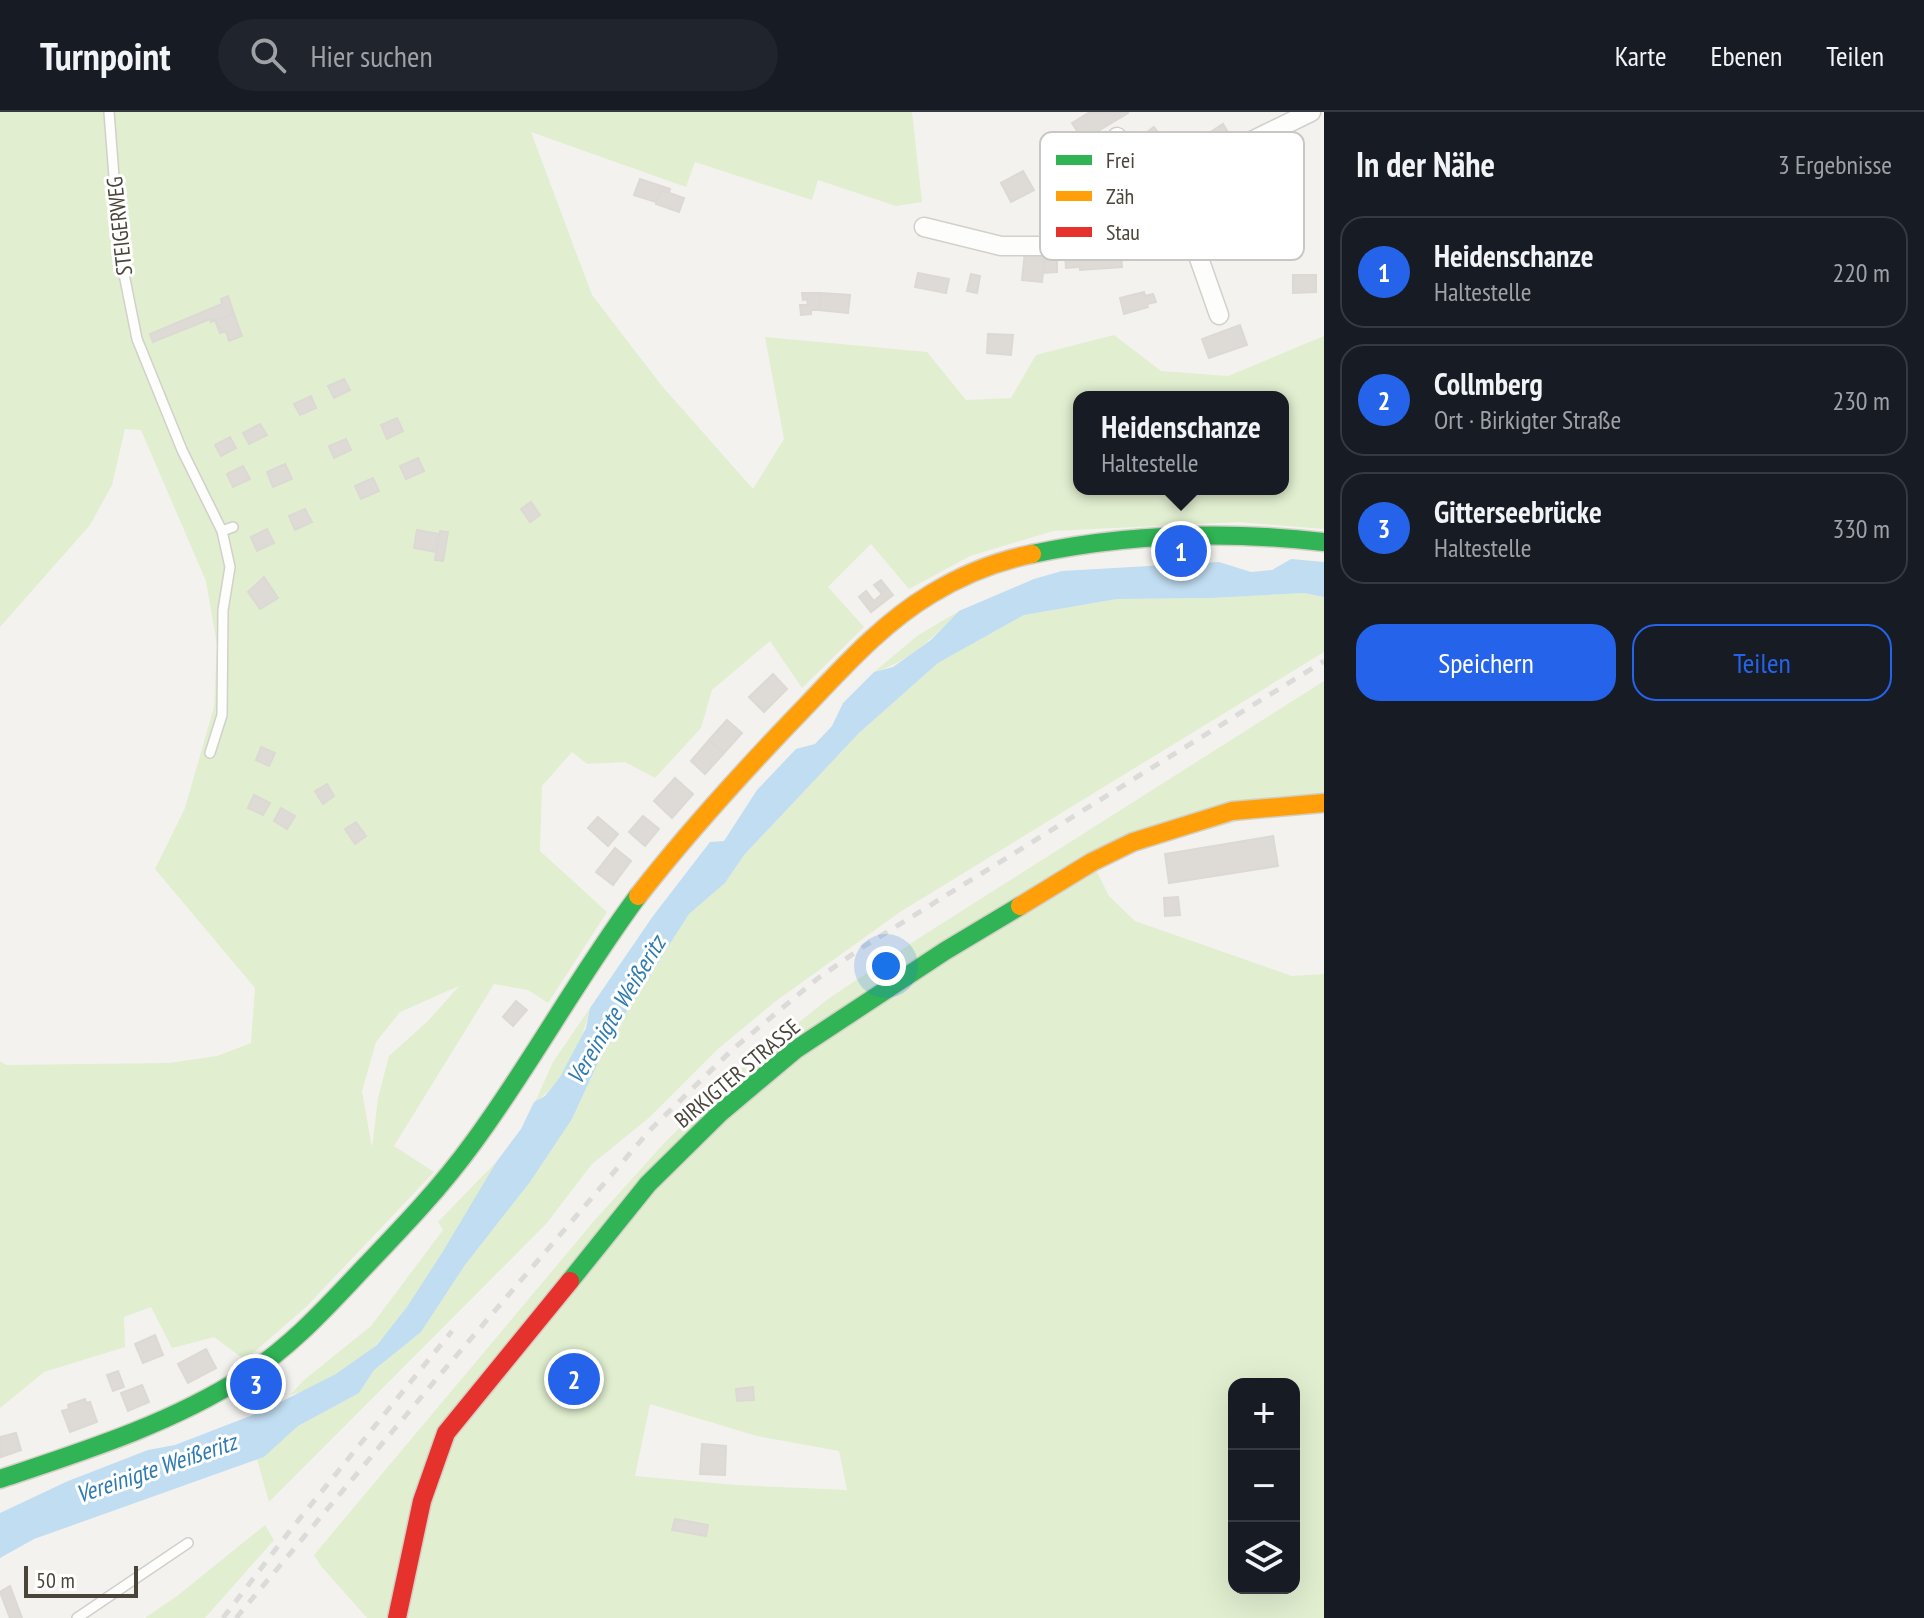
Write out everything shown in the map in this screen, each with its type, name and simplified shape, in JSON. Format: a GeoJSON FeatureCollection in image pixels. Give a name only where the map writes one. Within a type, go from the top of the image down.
{"type":"FeatureCollection","features":[{"type":"Feature","properties":{"kind":"main road"},"geometry":{"type":"LineString","coordinates":[[0,1479],[166,1421],[196,1407],[251,1374],[314,1320],[400,1230],[454,1167],[616,927],[691,829],[751,762],[898,616],[950,583],[982,569],[1062,546],[1226,535],[1324,542]]}},
{"type":"Feature","properties":{"kind":"main road","name":"BIRKIGTER STRASSE"},"geometry":{"type":"LineString","coordinates":[[397,1618],[417,1515],[446,1433],[648,1184],[720,1113],[795,1050],[945,951],[1092,862],[1133,842],[1232,811],[1324,803]]}},
{"type":"Feature","properties":{"kind":"street"},"geometry":{"type":"LineString","coordinates":[[1270,132],[1311,112]]}},
{"type":"Feature","properties":{"kind":"street"},"geometry":{"type":"LineString","coordinates":[[924,227],[1001,246],[1040,246]]}},
{"type":"Feature","properties":{"kind":"street"},"geometry":{"type":"LineString","coordinates":[[1200,260],[1219,315]]}},
{"type":"Feature","properties":{"kind":"lane","name":"STEIGERWEG"},"geometry":{"type":"LineString","coordinates":[[109,112],[120,254],[137,339],[182,450],[222,531],[230,567],[223,610],[222,715],[210,753]]}},
{"type":"Feature","properties":{"kind":"lane"},"geometry":{"type":"LineString","coordinates":[[222,531],[233,527]]}},
{"type":"Feature","properties":{"kind":"lane"},"geometry":{"type":"LineString","coordinates":[[77,1618],[188,1543]]}},
{"type":"Feature","properties":{"kind":"green space"},"geometry":{"type":"Polygon","coordinates":[[[0,112],[912,112],[922,202],[896,206],[818,180],[812,200],[695,162],[686,187],[531,132],[592,295],[662,386],[753,489],[784,439],[765,337],[927,352],[966,400],[1011,398],[1036,355],[1114,335],[1161,371],[1228,376],[1324,336],[1324,529],[1239,522],[1053,531],[970,556],[909,589],[871,544],[828,587],[864,627],[802,688],[770,641],[712,690],[701,728],[655,778],[625,762],[587,764],[572,752],[542,786],[540,851],[607,912],[548,1003],[528,990],[494,984],[394,1146],[434,1172],[307,1306],[245,1360],[214,1337],[172,1348],[151,1307],[124,1317],[125,1347],[44,1372],[0,1408],[0,1061],[6,1065],[169,1063],[217,1056],[251,1043],[255,988],[155,869],[185,808],[214,707],[217,645],[206,581],[141,430],[125,429],[112,485],[90,525],[0,627],[0,112]],[[459,986],[400,1012],[376,1042],[362,1091],[372,1148],[378,1098],[389,1056],[428,1021],[459,986]]]}},
{"type":"Feature","properties":{"kind":"green space"},"geometry":{"type":"Polygon","coordinates":[[[1304,593],[1324,597],[1324,652],[900,912],[776,1001],[719,1048],[650,1117],[592,1164],[546,1224],[269,1502],[257,1459],[264,1457],[298,1426],[359,1393],[374,1370],[421,1332],[465,1265],[530,1182],[572,1119],[608,1041],[689,914],[725,883],[744,855],[859,733],[938,663],[1024,615],[1117,599],[1304,593]]]}},
{"type":"Feature","properties":{"kind":"green space"},"geometry":{"type":"Polygon","coordinates":[[[959,611],[910,655],[874,672],[917,636],[959,611]]]}},
{"type":"Feature","properties":{"kind":"green space"},"geometry":{"type":"Polygon","coordinates":[[[1324,681],[1324,803],[1289,807],[1092,862],[1109,896],[1135,921],[1292,976],[1324,974],[1324,1618],[367,1618],[321,1566],[314,1555],[594,1221],[667,1140],[743,1067],[828,999],[1324,681]],[[650,1404],[635,1476],[847,1490],[839,1451],[757,1436],[650,1404]]]}},
{"type":"Feature","properties":{"kind":"green space"},"geometry":{"type":"Polygon","coordinates":[[[590,1008],[582,1034],[563,1073],[535,1102],[553,1062],[590,1008]]]}},
{"type":"Feature","properties":{"kind":"green space"},"geometry":{"type":"Polygon","coordinates":[[[497,1161],[428,1279],[379,1342],[338,1374],[290,1395],[371,1326],[443,1230],[438,1222],[497,1161]]]}},
{"type":"Feature","properties":{"kind":"green space"},"geometry":{"type":"Polygon","coordinates":[[[265,1525],[274,1540],[205,1618],[145,1618],[177,1596],[265,1525]]]}},
{"type":"Feature","properties":{"kind":"water","name":"Vereinigte Weißeritz"},"geometry":{"type":"Polygon","coordinates":[[[1291,559],[1324,562],[1324,597],[1304,593],[1117,599],[1024,615],[938,663],[859,733],[744,855],[725,883],[689,914],[608,1041],[572,1119],[530,1182],[465,1265],[421,1332],[374,1370],[359,1393],[298,1426],[264,1457],[34,1539],[0,1558],[0,1513],[68,1481],[263,1411],[336,1374],[377,1345],[407,1307],[442,1253],[497,1161],[521,1129],[534,1102],[545,1096],[560,1077],[586,1028],[590,1008],[653,916],[710,842],[724,841],[757,790],[796,749],[815,744],[832,726],[843,703],[874,672],[893,667],[931,640],[959,611],[1034,579],[1062,571],[1219,562],[1251,572],[1272,570],[1291,559]]]}},
{"type":"Feature","properties":{"kind":"building"},"geometry":{"type":"Polygon","coordinates":[[[1090,112],[1128,113],[1096,132],[1078,132],[1072,123],[1090,112]]]}},
{"type":"Feature","properties":{"kind":"building"},"geometry":{"type":"Polygon","coordinates":[[[1223,124],[1228,132],[1211,132],[1223,124]]]}},
{"type":"Feature","properties":{"kind":"building"},"geometry":{"type":"Polygon","coordinates":[[[1023,171],[1034,190],[1011,202],[1001,183],[1023,171]]]}},
{"type":"Feature","properties":{"kind":"building"},"geometry":{"type":"Polygon","coordinates":[[[640,179],[670,189],[669,193],[661,190],[656,202],[634,195],[640,179]]]}},
{"type":"Feature","properties":{"kind":"building"},"geometry":{"type":"Polygon","coordinates":[[[661,190],[684,198],[679,212],[656,204],[661,190]]]}},
{"type":"Feature","properties":{"kind":"building"},"geometry":{"type":"Polygon","coordinates":[[[1025,252],[1040,254],[1040,260],[1044,260],[1042,282],[1022,280],[1025,252]]]}},
{"type":"Feature","properties":{"kind":"building"},"geometry":{"type":"Polygon","coordinates":[[[1045,260],[1057,260],[1057,272],[1043,273],[1045,260]]]}},
{"type":"Feature","properties":{"kind":"building"},"geometry":{"type":"Polygon","coordinates":[[[1065,260],[1122,260],[1122,267],[1066,268],[1065,260]]]}},
{"type":"Feature","properties":{"kind":"building"},"geometry":{"type":"Polygon","coordinates":[[[918,273],[949,279],[946,293],[915,287],[918,273]]]}},
{"type":"Feature","properties":{"kind":"building"},"geometry":{"type":"Polygon","coordinates":[[[971,274],[980,276],[977,293],[967,291],[971,274]]]}},
{"type":"Feature","properties":{"kind":"building"},"geometry":{"type":"Polygon","coordinates":[[[1293,275],[1316,275],[1316,292],[1293,293],[1293,275]]]}},
{"type":"Feature","properties":{"kind":"building"},"geometry":{"type":"Polygon","coordinates":[[[1144,292],[1145,296],[1153,294],[1156,302],[1124,314],[1120,298],[1144,292]]]}},
{"type":"Feature","properties":{"kind":"building"},"geometry":{"type":"Polygon","coordinates":[[[802,293],[821,293],[819,310],[801,315],[800,305],[808,305],[802,293]]]}},
{"type":"Feature","properties":{"kind":"building"},"geometry":{"type":"Polygon","coordinates":[[[821,293],[850,295],[848,313],[819,310],[821,293]]]}},
{"type":"Feature","properties":{"kind":"building"},"geometry":{"type":"Polygon","coordinates":[[[228,296],[234,314],[211,322],[210,319],[153,342],[150,334],[222,304],[221,299],[228,296]]]}},
{"type":"Feature","properties":{"kind":"building"},"geometry":{"type":"Polygon","coordinates":[[[234,314],[242,336],[229,341],[226,331],[220,333],[215,320],[234,314]]]}},
{"type":"Feature","properties":{"kind":"building"},"geometry":{"type":"Polygon","coordinates":[[[1240,325],[1247,345],[1209,358],[1202,339],[1240,325]]]}},
{"type":"Feature","properties":{"kind":"building"},"geometry":{"type":"Polygon","coordinates":[[[988,334],[1013,335],[1011,355],[987,353],[988,334]]]}},
{"type":"Feature","properties":{"kind":"building"},"geometry":{"type":"Polygon","coordinates":[[[344,379],[350,390],[334,398],[328,386],[344,379]]]}},
{"type":"Feature","properties":{"kind":"building"},"geometry":{"type":"Polygon","coordinates":[[[311,396],[316,408],[300,415],[294,404],[311,396]]]}},
{"type":"Feature","properties":{"kind":"building"},"geometry":{"type":"Polygon","coordinates":[[[397,418],[403,431],[387,439],[381,425],[397,418]]]}},
{"type":"Feature","properties":{"kind":"building"},"geometry":{"type":"Polygon","coordinates":[[[260,424],[267,435],[249,444],[243,433],[260,424]]]}},
{"type":"Feature","properties":{"kind":"building"},"geometry":{"type":"Polygon","coordinates":[[[230,437],[236,448],[221,456],[215,445],[230,437]]]}},
{"type":"Feature","properties":{"kind":"building"},"geometry":{"type":"Polygon","coordinates":[[[346,439],[351,450],[334,458],[329,446],[346,439]]]}},
{"type":"Feature","properties":{"kind":"building"},"geometry":{"type":"Polygon","coordinates":[[[418,458],[424,471],[406,479],[400,466],[418,458]]]}},
{"type":"Feature","properties":{"kind":"building"},"geometry":{"type":"Polygon","coordinates":[[[285,464],[292,479],[273,487],[267,472],[285,464]]]}},
{"type":"Feature","properties":{"kind":"building"},"geometry":{"type":"Polygon","coordinates":[[[243,466],[250,479],[233,487],[227,474],[243,466]]]}},
{"type":"Feature","properties":{"kind":"building"},"geometry":{"type":"Polygon","coordinates":[[[373,478],[379,491],[361,499],[355,486],[373,478]]]}},
{"type":"Feature","properties":{"kind":"building"},"geometry":{"type":"Polygon","coordinates":[[[531,502],[540,515],[530,522],[521,509],[531,502]]]}},
{"type":"Feature","properties":{"kind":"building"},"geometry":{"type":"Polygon","coordinates":[[[305,509],[312,522],[295,530],[289,516],[305,509]]]}},
{"type":"Feature","properties":{"kind":"building"},"geometry":{"type":"Polygon","coordinates":[[[267,529],[274,543],[257,551],[251,537],[267,529]]]}},
{"type":"Feature","properties":{"kind":"building"},"geometry":{"type":"Polygon","coordinates":[[[417,530],[439,534],[436,552],[414,548],[417,530]]]}},
{"type":"Feature","properties":{"kind":"building"},"geometry":{"type":"Polygon","coordinates":[[[440,531],[448,532],[443,561],[435,560],[440,531]]]}},
{"type":"Feature","properties":{"kind":"building"},"geometry":{"type":"Polygon","coordinates":[[[264,577],[278,598],[260,609],[248,592],[264,577]]]}},
{"type":"Feature","properties":{"kind":"building"},"geometry":{"type":"Polygon","coordinates":[[[881,580],[893,595],[871,612],[859,597],[866,591],[874,601],[882,594],[874,585],[881,580]]]}},
{"type":"Feature","properties":{"kind":"building"},"geometry":{"type":"Polygon","coordinates":[[[773,674],[787,689],[764,712],[749,697],[773,674]]]}},
{"type":"Feature","properties":{"kind":"building"},"geometry":{"type":"Polygon","coordinates":[[[727,720],[742,733],[724,753],[709,740],[727,720]]]}},
{"type":"Feature","properties":{"kind":"building"},"geometry":{"type":"Polygon","coordinates":[[[709,740],[724,753],[705,774],[691,761],[709,740]]]}},
{"type":"Feature","properties":{"kind":"building"},"geometry":{"type":"Polygon","coordinates":[[[261,747],[275,753],[269,766],[256,760],[261,747]]]}},
{"type":"Feature","properties":{"kind":"building"},"geometry":{"type":"Polygon","coordinates":[[[675,778],[693,794],[672,818],[654,801],[675,778]]]}},
{"type":"Feature","properties":{"kind":"building"},"geometry":{"type":"Polygon","coordinates":[[[327,784],[334,796],[323,804],[315,791],[327,784]]]}},
{"type":"Feature","properties":{"kind":"building"},"geometry":{"type":"Polygon","coordinates":[[[254,795],[270,803],[263,815],[248,808],[254,795]]]}},
{"type":"Feature","properties":{"kind":"building"},"geometry":{"type":"Polygon","coordinates":[[[281,808],[295,816],[287,829],[274,821],[281,808]]]}},
{"type":"Feature","properties":{"kind":"building"},"geometry":{"type":"Polygon","coordinates":[[[643,816],[659,829],[645,846],[629,832],[643,816]]]}},
{"type":"Feature","properties":{"kind":"building"},"geometry":{"type":"Polygon","coordinates":[[[598,817],[618,834],[608,846],[588,828],[598,817]]]}},
{"type":"Feature","properties":{"kind":"building"},"geometry":{"type":"Polygon","coordinates":[[[356,822],[366,836],[355,844],[345,829],[356,822]]]}},
{"type":"Feature","properties":{"kind":"building"},"geometry":{"type":"Polygon","coordinates":[[[1273,836],[1278,866],[1169,883],[1165,854],[1273,836]]]}},
{"type":"Feature","properties":{"kind":"building"},"geometry":{"type":"Polygon","coordinates":[[[615,848],[631,861],[613,885],[596,872],[615,848]]]}},
{"type":"Feature","properties":{"kind":"building"},"geometry":{"type":"Polygon","coordinates":[[[1178,897],[1180,915],[1165,916],[1164,898],[1178,897]]]}},
{"type":"Feature","properties":{"kind":"building"},"geometry":{"type":"Polygon","coordinates":[[[516,1001],[527,1010],[513,1026],[503,1017],[516,1001]]]}},
{"type":"Feature","properties":{"kind":"building"},"geometry":{"type":"Polygon","coordinates":[[[155,1335],[163,1355],[143,1363],[135,1344],[155,1335]]]}},
{"type":"Feature","properties":{"kind":"building"},"geometry":{"type":"Polygon","coordinates":[[[206,1349],[216,1368],[188,1383],[178,1364],[206,1349]]]}},
{"type":"Feature","properties":{"kind":"building"},"geometry":{"type":"Polygon","coordinates":[[[118,1371],[124,1387],[113,1391],[107,1375],[118,1371]]]}},
{"type":"Feature","properties":{"kind":"building"},"geometry":{"type":"Polygon","coordinates":[[[142,1385],[149,1402],[128,1411],[121,1393],[142,1385]]]}},
{"type":"Feature","properties":{"kind":"building"},"geometry":{"type":"Polygon","coordinates":[[[753,1387],[754,1400],[737,1401],[736,1389],[753,1387]]]}},
{"type":"Feature","properties":{"kind":"building"},"geometry":{"type":"Polygon","coordinates":[[[85,1399],[86,1403],[90,1402],[97,1422],[70,1432],[62,1411],[69,1409],[68,1405],[85,1399]]]}},
{"type":"Feature","properties":{"kind":"building"},"geometry":{"type":"Polygon","coordinates":[[[16,1433],[21,1450],[1,1457],[0,1437],[16,1433]]]}},
{"type":"Feature","properties":{"kind":"building"},"geometry":{"type":"Polygon","coordinates":[[[702,1444],[726,1446],[725,1475],[700,1474],[702,1444]]]}},
{"type":"Feature","properties":{"kind":"building"},"geometry":{"type":"Polygon","coordinates":[[[675,1519],[708,1525],[706,1536],[672,1530],[675,1519]]]}},
{"type":"Feature","properties":{"kind":"building"},"geometry":{"type":"Polygon","coordinates":[[[10,1586],[22,1618],[10,1618],[0,1592],[10,1586]]]}},
{"type":"Feature","properties":{"kind":"railway"},"geometry":{"type":"LineString","coordinates":[[236,1618],[650,1130],[733,1049],[817,979],[863,947],[1324,661]]}},
{"type":"Feature","properties":{"kind":"railway"},"geometry":{"type":"LineString","coordinates":[[223,1618],[452,1331]]}},
{"type":"Feature","properties":{"kind":"traffic: fast"},"geometry":{"type":"LineString","coordinates":[[1032,554],[1104,542],[1178,536],[1251,536],[1324,542]]}},
{"type":"Feature","properties":{"kind":"traffic: fast"},"geometry":{"type":"LineString","coordinates":[[0,1479],[126,1435],[187,1408],[245,1376],[304,1329],[403,1227],[460,1160],[495,1113],[638,896]]}},
{"type":"Feature","properties":{"kind":"traffic: fast"},"geometry":{"type":"LineString","coordinates":[[570,1281],[648,1184],[720,1113],[795,1050],[945,951],[1020,906]]}},
{"type":"Feature","properties":{"kind":"traffic: slow"},"geometry":{"type":"LineString","coordinates":[[638,896],[742,774],[866,644],[931,594],[993,565],[1032,554]]}},
{"type":"Feature","properties":{"kind":"traffic: slow"},"geometry":{"type":"LineString","coordinates":[[1020,906],[1092,862],[1133,842],[1232,811],[1324,803]]}},
{"type":"Feature","properties":{"kind":"traffic: jam"},"geometry":{"type":"LineString","coordinates":[[397,1618],[422,1501],[446,1433],[570,1281]]}},
{"type":"Feature","properties":{"kind":"place","name":"Heidenschanze"},"geometry":{"type":"Point","coordinates":[1181,551]}},
{"type":"Feature","properties":{"kind":"place","name":"Collmberg"},"geometry":{"type":"Point","coordinates":[574,1379]}},
{"type":"Feature","properties":{"kind":"place","name":"Gitterseebrücke"},"geometry":{"type":"Point","coordinates":[256,1384]}}]}
